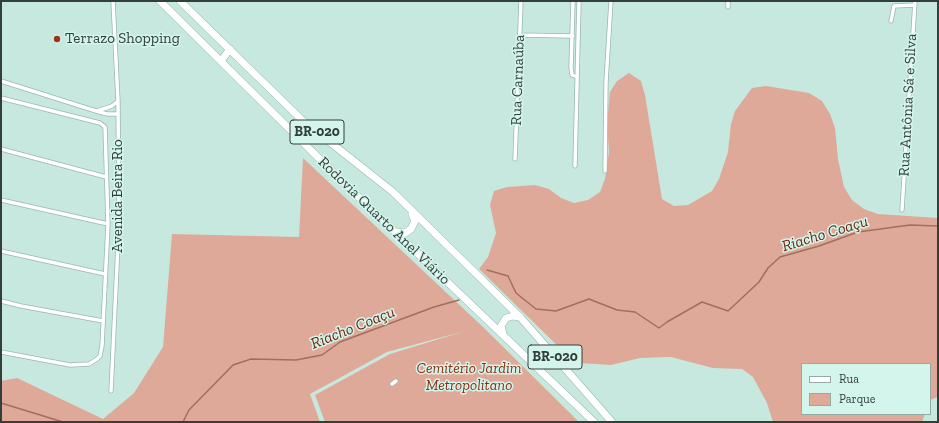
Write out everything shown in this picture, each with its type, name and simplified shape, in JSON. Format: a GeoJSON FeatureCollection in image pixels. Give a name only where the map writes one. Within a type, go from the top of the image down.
{"type":"FeatureCollection","features":[{"type":"Feature","properties":{"kind":"highway","name":"Rodovia Quarto Anel Viário"},"geometry":{"type":"LineString","coordinates":[[160,1],[438,274],[503,334],[594,422]]}},
{"type":"Feature","properties":{"kind":"highway","name":"Rodovia Quarto Anel Viário"},"geometry":{"type":"LineString","coordinates":[[180,1],[302,120],[393,192],[520,317],[612,422]]}},
{"type":"Feature","properties":{"kind":"highway"},"geometry":{"type":"LineString","coordinates":[[221,62],[230,49]]}},
{"type":"Feature","properties":{"kind":"highway"},"geometry":{"type":"LineString","coordinates":[[395,232],[405,233],[411,229],[415,221],[411,211]]}},
{"type":"Feature","properties":{"kind":"highway"},"geometry":{"type":"LineString","coordinates":[[503,334],[502,326],[506,318],[520,317]]}},
{"type":"Feature","properties":{"kind":"street","name":"Avenida Beira Rio"},"geometry":{"type":"LineString","coordinates":[[111,391],[119,223],[118,101],[113,1]]}},
{"type":"Feature","properties":{"kind":"street","name":"Rua Carnaúba"},"geometry":{"type":"LineString","coordinates":[[515,159],[521,1]]}},
{"type":"Feature","properties":{"kind":"street"},"geometry":{"type":"LineString","coordinates":[[573,1],[571,73],[573,76],[577,77]]}},
{"type":"Feature","properties":{"kind":"street"},"geometry":{"type":"LineString","coordinates":[[575,166],[579,1]]}},
{"type":"Feature","properties":{"kind":"street"},"geometry":{"type":"LineString","coordinates":[[604,171],[606,82],[611,1]]}},
{"type":"Feature","properties":{"kind":"street"},"geometry":{"type":"LineString","coordinates":[[728,1],[728,7]]}},
{"type":"Feature","properties":{"kind":"street"},"geometry":{"type":"LineString","coordinates":[[891,20],[894,6],[914,3]]}},
{"type":"Feature","properties":{"kind":"street","name":"Rua Antônia Sá e Silva"},"geometry":{"type":"LineString","coordinates":[[902,210],[914,3]]}},
{"type":"Feature","properties":{"kind":"street"},"geometry":{"type":"LineString","coordinates":[[520,34],[578,36]]}},
{"type":"Feature","properties":{"kind":"street"},"geometry":{"type":"LineString","coordinates":[[1,81],[96,111],[107,114],[118,114]]}},
{"type":"Feature","properties":{"kind":"street"},"geometry":{"type":"LineString","coordinates":[[1,98],[100,123],[105,127],[108,224],[102,352],[97,359],[89,364],[70,365],[1,352]]}},
{"type":"Feature","properties":{"kind":"street"},"geometry":{"type":"LineString","coordinates":[[96,111],[112,106],[118,101]]}},
{"type":"Feature","properties":{"kind":"street"},"geometry":{"type":"LineString","coordinates":[[1,150],[106,177]]}},
{"type":"Feature","properties":{"kind":"street"},"geometry":{"type":"LineString","coordinates":[[1,200],[108,224]]}},
{"type":"Feature","properties":{"kind":"street"},"geometry":{"type":"LineString","coordinates":[[1,251],[105,274]]}},
{"type":"Feature","properties":{"kind":"street"},"geometry":{"type":"LineString","coordinates":[[1,301],[20,306],[103,321]]}},
{"type":"Feature","properties":{"kind":"street"},"geometry":{"type":"LineString","coordinates":[[392,384],[396,381]]}},
{"type":"Feature","properties":{"kind":"green space"},"geometry":{"type":"Polygon","coordinates":[[[629,73],[641,81],[645,95],[662,199],[674,206],[688,205],[712,191],[719,179],[728,152],[731,124],[735,111],[752,88],[766,86],[809,93],[822,101],[830,114],[835,128],[838,159],[844,187],[852,200],[864,209],[878,214],[938,218],[938,397],[931,400],[931,363],[801,363],[801,415],[925,415],[922,422],[773,422],[767,403],[753,377],[742,369],[713,368],[671,357],[640,358],[611,365],[580,363],[569,357],[479,269],[488,257],[496,233],[490,205],[494,191],[507,187],[535,185],[549,189],[561,198],[574,203],[588,200],[600,192],[605,179],[609,152],[607,123],[610,92],[617,81],[629,73]]]}},
{"type":"Feature","properties":{"kind":"green space","name":"Cemitério Jardim Metropolitano"},"geometry":{"type":"Polygon","coordinates":[[[303,158],[483,327],[579,422],[325,422],[315,395],[390,354],[465,331],[387,352],[310,394],[320,422],[1,422],[1,381],[17,378],[103,419],[134,393],[163,347],[172,234],[299,237],[303,158]]]}},
{"type":"Feature","properties":{"kind":"waterway","name":"Riacho Coaçu"},"geometry":{"type":"LineString","coordinates":[[487,270],[508,276],[516,293],[536,309],[556,311],[589,299],[617,310],[635,312],[659,328],[702,302],[728,311],[759,282],[768,268],[780,257],[819,246],[858,232],[910,225],[938,226]]}},
{"type":"Feature","properties":{"kind":"waterway","name":"Riacho Coaçu"},"geometry":{"type":"LineString","coordinates":[[183,422],[189,410],[233,365],[251,359],[296,360],[322,355],[340,342],[434,307],[459,300]]}},
{"type":"Feature","properties":{"kind":"waterway","name":"Riacho Coaçu"},"geometry":{"type":"LineString","coordinates":[[1,403],[63,422]]}},
{"type":"Feature","properties":{"kind":"place","name":"Terrazo Shopping"},"geometry":{"type":"Point","coordinates":[57,39]}}]}
